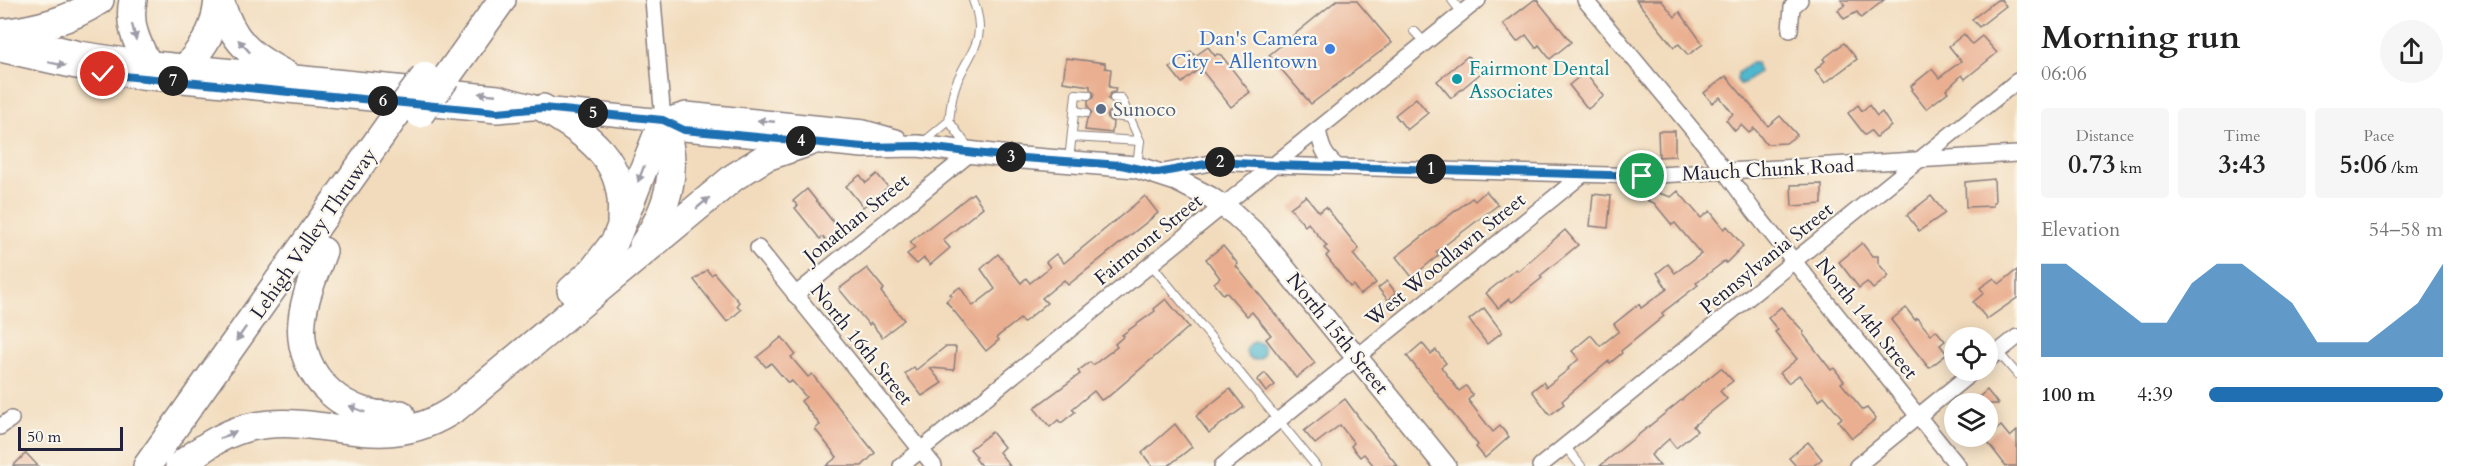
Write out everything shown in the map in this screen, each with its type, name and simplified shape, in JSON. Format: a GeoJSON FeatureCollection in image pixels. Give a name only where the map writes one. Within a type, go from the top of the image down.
{"type":"FeatureCollection","features":[{"type":"Feature","properties":{"kind":"highway"},"geometry":{"type":"LineString","coordinates":[[0,33],[50,24],[74,15],[100,0]]}},
{"type":"Feature","properties":{"kind":"highway"},"geometry":{"type":"LineString","coordinates":[[133,0],[134,37],[166,69],[211,34],[219,0]]}},
{"type":"Feature","properties":{"kind":"highway"},"geometry":{"type":"LineString","coordinates":[[219,0],[227,21],[242,44],[257,58],[287,75]]}},
{"type":"Feature","properties":{"kind":"highway","name":"Lehigh Valley Thruway"},"geometry":{"type":"LineString","coordinates":[[436,77],[479,0]]}},
{"type":"Feature","properties":{"kind":"highway","name":"Lehigh Valley Thruway"},"geometry":{"type":"LineString","coordinates":[[147,466],[436,77],[502,0]]}},
{"type":"Feature","properties":{"kind":"highway"},"geometry":{"type":"LineString","coordinates":[[543,108],[586,135],[607,158],[619,187],[622,212],[620,231]]}},
{"type":"Feature","properties":{"kind":"highway","name":"Lehigh Valley Thruway"},"geometry":{"type":"LineString","coordinates":[[170,466],[323,251],[407,116]]}},
{"type":"Feature","properties":{"kind":"highway"},"geometry":{"type":"LineString","coordinates":[[323,251],[303,312],[302,334],[306,354],[321,381],[343,402],[361,411],[389,416],[419,410],[445,395],[593,270],[610,251],[663,120]]}},
{"type":"Feature","properties":{"kind":"highway"},"geometry":{"type":"LineString","coordinates":[[626,267],[650,234],[667,195],[672,156],[671,144],[663,120]]}},
{"type":"Feature","properties":{"kind":"highway"},"geometry":{"type":"LineString","coordinates":[[179,466],[200,449],[223,436],[258,426],[295,424],[379,433],[403,432],[425,426],[456,408],[754,162],[810,142]]}},
{"type":"Feature","properties":{"kind":"main road","name":"Mauch Chunk Road"},"geometry":{"type":"LineString","coordinates":[[0,33],[79,52],[166,69],[497,112],[543,108]]}},
{"type":"Feature","properties":{"kind":"main road","name":"Mauch Chunk Road"},"geometry":{"type":"LineString","coordinates":[[0,51],[103,74],[166,69],[287,75],[498,96],[543,108],[663,120],[684,130],[863,147],[918,146],[1136,167],[1158,173],[1194,189],[1223,206]]}},
{"type":"Feature","properties":{"kind":"main road","name":"Mauch Chunk Road"},"geometry":{"type":"LineString","coordinates":[[663,120],[686,113],[864,131],[918,146]]}},
{"type":"Feature","properties":{"kind":"main road","name":"North 15th Street"},"geometry":{"type":"LineString","coordinates":[[1223,206],[1246,224],[1274,253],[1445,466]]}},
{"type":"Feature","properties":{"kind":"street"},"geometry":{"type":"LineString","coordinates":[[653,0],[663,120]]}},
{"type":"Feature","properties":{"kind":"street","name":"Fairmont Street"},"geometry":{"type":"LineString","coordinates":[[901,466],[1478,0]]}},
{"type":"Feature","properties":{"kind":"street","name":"North 14th Street"},"geometry":{"type":"LineString","coordinates":[[1585,0],[1706,146],[1958,466]]}},
{"type":"Feature","properties":{"kind":"street"},"geometry":{"type":"LineString","coordinates":[[1790,30],[1792,7],[1800,0]]}},
{"type":"Feature","properties":{"kind":"street","name":"Pennsylvania Street"},"geometry":{"type":"LineString","coordinates":[[1540,466],[2017,81]]}},
{"type":"Feature","properties":{"kind":"street"},"geometry":{"type":"LineString","coordinates":[[1318,129],[1323,152],[1338,167]]}},
{"type":"Feature","properties":{"kind":"street","name":"Jonathan Street"},"geometry":{"type":"LineString","coordinates":[[795,295],[972,152]]}},
{"type":"Feature","properties":{"kind":"street","name":"Mauch Chunk Road"},"geometry":{"type":"LineString","coordinates":[[1158,173],[1216,162],[1642,176],[2017,154]]}},
{"type":"Feature","properties":{"kind":"street","name":"West Woodlawn Street"},"geometry":{"type":"LineString","coordinates":[[1222,466],[1582,175]]}},
{"type":"Feature","properties":{"kind":"street","name":"North 16th Street"},"geometry":{"type":"LineString","coordinates":[[758,248],[934,466]]}},
{"type":"Feature","properties":{"kind":"street"},"geometry":{"type":"LineString","coordinates":[[1998,352],[2017,337]]}},
{"type":"Feature","properties":{"kind":"street"},"geometry":{"type":"LineString","coordinates":[[1857,466],[1961,381]]}},
{"type":"Feature","properties":{"kind":"lane"},"geometry":{"type":"LineString","coordinates":[[918,146],[937,134],[949,121],[954,90],[978,40],[979,19],[973,0]]}},
{"type":"Feature","properties":{"kind":"lane"},"geometry":{"type":"LineString","coordinates":[[1452,0],[1462,13]]}},
{"type":"Feature","properties":{"kind":"lane"},"geometry":{"type":"LineString","coordinates":[[1414,31],[1425,43]]}},
{"type":"Feature","properties":{"kind":"lane"},"geometry":{"type":"LineString","coordinates":[[1069,161],[1076,94],[1088,95]]}},
{"type":"Feature","properties":{"kind":"lane"},"geometry":{"type":"LineString","coordinates":[[1114,98],[1121,98],[1140,141],[1136,167]]}},
{"type":"Feature","properties":{"kind":"lane"},"geometry":{"type":"LineString","coordinates":[[1074,111],[1086,113]]}},
{"type":"Feature","properties":{"kind":"lane"},"geometry":{"type":"LineString","coordinates":[[1113,117],[1129,118]]}},
{"type":"Feature","properties":{"kind":"lane"},"geometry":{"type":"LineString","coordinates":[[949,121],[972,152]]}},
{"type":"Feature","properties":{"kind":"lane"},"geometry":{"type":"LineString","coordinates":[[1072,137],[1140,141]]}},
{"type":"Feature","properties":{"kind":"lane"},"geometry":{"type":"LineString","coordinates":[[1150,264],[1316,466]]}},
{"type":"Feature","properties":{"kind":"lane"},"geometry":{"type":"LineString","coordinates":[[1998,360],[2017,374]]}},
{"type":"Feature","properties":{"kind":"lane"},"geometry":{"type":"LineString","coordinates":[[1565,446],[1581,466]]}},
{"type":"Feature","properties":{"kind":"water"},"geometry":{"type":"Polygon","coordinates":[[[1751,63],[1756,63],[1759,72],[1740,84],[1737,80],[1738,73],[1751,63]]]}},
{"type":"Feature","properties":{"kind":"water"},"geometry":{"type":"Polygon","coordinates":[[[1251,342],[1259,342],[1264,347],[1262,358],[1251,360],[1246,355],[1246,347],[1251,342]]]}},
{"type":"Feature","properties":{"kind":"building","name":"Dan's Camera City - Allentown"},"geometry":{"type":"Polygon","coordinates":[[[1337,0],[1356,0],[1392,43],[1311,104],[1269,55],[1337,0]]]}},
{"type":"Feature","properties":{"kind":"building"},"geometry":{"type":"Polygon","coordinates":[[[1537,0],[1571,42],[1550,59],[1539,45],[1536,48],[1526,35],[1517,42],[1503,24],[1537,0]]]}},
{"type":"Feature","properties":{"kind":"building"},"geometry":{"type":"Polygon","coordinates":[[[1636,0],[1661,0],[1675,17],[1680,12],[1703,44],[1688,55],[1679,44],[1674,47],[1636,0]]]}},
{"type":"Feature","properties":{"kind":"building"},"geometry":{"type":"Polygon","coordinates":[[[1841,0],[1884,0],[1861,18],[1857,12],[1844,19],[1838,10],[1845,5],[1841,0]]]}},
{"type":"Feature","properties":{"kind":"building"},"geometry":{"type":"Polygon","coordinates":[[[1997,0],[2001,0],[2006,6],[1979,27],[1972,19],[1997,0]]]}},
{"type":"Feature","properties":{"kind":"building"},"geometry":{"type":"Polygon","coordinates":[[[1964,34],[1972,44],[1982,36],[1997,53],[1965,79],[1962,75],[1946,90],[1948,92],[1926,109],[1911,90],[1913,89],[1911,86],[1932,69],[1939,78],[1961,61],[1949,46],[1964,34]]]}},
{"type":"Feature","properties":{"kind":"building"},"geometry":{"type":"Polygon","coordinates":[[[1844,43],[1857,59],[1825,83],[1815,70],[1825,61],[1823,59],[1844,43]]]}},
{"type":"Feature","properties":{"kind":"building"},"geometry":{"type":"Polygon","coordinates":[[[1208,47],[1215,56],[1221,55],[1250,92],[1231,107],[1200,68],[1182,83],[1170,68],[1191,51],[1195,56],[1208,47]]]}},
{"type":"Feature","properties":{"kind":"building","name":"Fairmont Dental Associates"},"geometry":{"type":"Polygon","coordinates":[[[1468,56],[1481,73],[1451,98],[1437,81],[1468,56]]]}},
{"type":"Feature","properties":{"kind":"building"},"geometry":{"type":"Polygon","coordinates":[[[1066,58],[1105,63],[1105,68],[1111,69],[1109,87],[1116,88],[1108,99],[1115,104],[1114,110],[1107,116],[1113,122],[1112,133],[1085,130],[1087,119],[1092,113],[1088,107],[1088,101],[1093,98],[1094,93],[1090,86],[1063,82],[1066,58]]]}},
{"type":"Feature","properties":{"kind":"building"},"geometry":{"type":"Polygon","coordinates":[[[1585,72],[1604,96],[1588,109],[1569,85],[1585,72]]]}},
{"type":"Feature","properties":{"kind":"building"},"geometry":{"type":"Polygon","coordinates":[[[1726,76],[1768,126],[1780,116],[1797,135],[1786,143],[1766,144],[1754,128],[1749,133],[1741,125],[1735,131],[1726,120],[1733,114],[1720,97],[1712,103],[1704,93],[1726,76]]]}},
{"type":"Feature","properties":{"kind":"building"},"geometry":{"type":"Polygon","coordinates":[[[1416,98],[1428,113],[1407,130],[1395,115],[1416,98]]]}},
{"type":"Feature","properties":{"kind":"building"},"geometry":{"type":"Polygon","coordinates":[[[1858,105],[1862,111],[1869,105],[1877,116],[1882,112],[1891,126],[1876,137],[1871,131],[1865,135],[1848,113],[1858,105]]]}},
{"type":"Feature","properties":{"kind":"building"},"geometry":{"type":"Polygon","coordinates":[[[1658,131],[1675,131],[1675,156],[1659,157],[1658,131]]]}},
{"type":"Feature","properties":{"kind":"building"},"geometry":{"type":"Polygon","coordinates":[[[877,174],[888,187],[863,207],[846,186],[860,175],[866,183],[877,174]]]}},
{"type":"Feature","properties":{"kind":"building"},"geometry":{"type":"Polygon","coordinates":[[[1994,179],[1995,202],[1993,206],[1966,207],[1965,182],[1994,179]]]}},
{"type":"Feature","properties":{"kind":"building"},"geometry":{"type":"Polygon","coordinates":[[[1822,184],[1822,204],[1792,206],[1791,185],[1822,184]]]}},
{"type":"Feature","properties":{"kind":"building"},"geometry":{"type":"Polygon","coordinates":[[[807,189],[841,232],[827,243],[823,237],[820,239],[795,208],[798,206],[793,201],[807,189]]]}},
{"type":"Feature","properties":{"kind":"building"},"geometry":{"type":"Polygon","coordinates":[[[1486,191],[1498,205],[1436,252],[1439,255],[1412,277],[1396,257],[1472,198],[1475,201],[1486,191]]]}},
{"type":"Feature","properties":{"kind":"building"},"geometry":{"type":"Polygon","coordinates":[[[1652,191],[1671,197],[1678,191],[1701,218],[1710,211],[1724,229],[1727,226],[1743,246],[1726,263],[1725,261],[1696,283],[1698,285],[1662,313],[1664,316],[1621,351],[1622,353],[1610,363],[1609,361],[1572,392],[1562,401],[1564,404],[1550,415],[1532,391],[1543,382],[1546,387],[1569,369],[1579,359],[1572,351],[1591,335],[1600,346],[1619,331],[1614,324],[1639,304],[1641,308],[1667,289],[1657,273],[1668,264],[1675,273],[1701,254],[1675,223],[1672,225],[1654,203],[1648,201],[1652,191]]]}},
{"type":"Feature","properties":{"kind":"building"},"geometry":{"type":"Polygon","coordinates":[[[973,193],[983,207],[943,240],[950,248],[930,265],[924,258],[917,264],[907,254],[915,248],[910,242],[973,193]]]}},
{"type":"Feature","properties":{"kind":"building"},"geometry":{"type":"Polygon","coordinates":[[[1593,194],[1611,196],[1608,228],[1590,226],[1593,194]]]}},
{"type":"Feature","properties":{"kind":"building"},"geometry":{"type":"Polygon","coordinates":[[[1145,196],[1158,213],[1068,285],[1064,280],[1042,298],[1047,303],[1023,323],[1020,319],[997,337],[999,340],[986,351],[946,301],[952,296],[950,294],[960,287],[973,306],[995,289],[981,269],[998,254],[1021,283],[1026,278],[1030,283],[1050,267],[1046,262],[1056,254],[1064,263],[1145,196]]]}},
{"type":"Feature","properties":{"kind":"building"},"geometry":{"type":"Polygon","coordinates":[[[1306,196],[1319,212],[1326,207],[1359,249],[1353,254],[1376,283],[1360,295],[1353,285],[1350,287],[1326,256],[1329,253],[1324,248],[1327,246],[1308,223],[1305,226],[1290,208],[1306,196]]]}},
{"type":"Feature","properties":{"kind":"building"},"geometry":{"type":"Polygon","coordinates":[[[1931,196],[1945,213],[1919,231],[1907,215],[1931,196]]]}},
{"type":"Feature","properties":{"kind":"building"},"geometry":{"type":"Polygon","coordinates":[[[1565,230],[1578,245],[1512,302],[1509,299],[1498,308],[1486,293],[1516,269],[1518,271],[1565,230]]]}},
{"type":"Feature","properties":{"kind":"building"},"geometry":{"type":"Polygon","coordinates":[[[1862,243],[1872,256],[1878,256],[1878,263],[1889,276],[1873,289],[1867,282],[1859,288],[1839,262],[1862,243]]]}},
{"type":"Feature","properties":{"kind":"building"},"geometry":{"type":"Polygon","coordinates":[[[1223,246],[1238,264],[1236,266],[1315,363],[1296,378],[1266,339],[1271,335],[1252,312],[1247,316],[1226,292],[1223,294],[1214,283],[1220,278],[1206,259],[1223,246]]]}},
{"type":"Feature","properties":{"kind":"building"},"geometry":{"type":"Polygon","coordinates":[[[867,268],[884,289],[881,292],[904,320],[882,337],[839,289],[867,268]]]}},
{"type":"Feature","properties":{"kind":"building"},"geometry":{"type":"Polygon","coordinates":[[[707,270],[711,275],[714,273],[739,302],[737,305],[741,310],[727,322],[694,280],[707,270]]]}},
{"type":"Feature","properties":{"kind":"building"},"geometry":{"type":"Polygon","coordinates":[[[2017,270],[2017,298],[1987,319],[1973,302],[1984,293],[1980,288],[1994,278],[1999,284],[2017,270]]]}},
{"type":"Feature","properties":{"kind":"building"},"geometry":{"type":"Polygon","coordinates":[[[1387,281],[1396,293],[1388,300],[1378,288],[1387,281]]]}},
{"type":"Feature","properties":{"kind":"building"},"geometry":{"type":"Polygon","coordinates":[[[1166,299],[1189,327],[1109,396],[1101,400],[1094,391],[1072,409],[1075,412],[1061,423],[1058,420],[1050,427],[1034,408],[1080,374],[1078,371],[1090,362],[1093,365],[1117,347],[1115,344],[1124,336],[1122,335],[1155,311],[1154,309],[1166,299]]]}},
{"type":"Feature","properties":{"kind":"building"},"geometry":{"type":"Polygon","coordinates":[[[1781,307],[1804,332],[1803,334],[1831,370],[1834,368],[1844,381],[1841,383],[1863,410],[1867,408],[1876,419],[1852,438],[1838,421],[1842,418],[1824,396],[1819,401],[1799,375],[1788,383],[1780,373],[1797,359],[1775,332],[1778,330],[1768,318],[1781,307]]]}},
{"type":"Feature","properties":{"kind":"building"},"geometry":{"type":"Polygon","coordinates":[[[1484,308],[1502,332],[1487,344],[1469,320],[1484,308]]]}},
{"type":"Feature","properties":{"kind":"building"},"geometry":{"type":"Polygon","coordinates":[[[1906,308],[1931,335],[1936,330],[1944,340],[1940,345],[1944,350],[1944,356],[1929,368],[1891,320],[1906,308]]]}},
{"type":"Feature","properties":{"kind":"building"},"geometry":{"type":"Polygon","coordinates":[[[782,337],[795,354],[791,357],[808,377],[812,374],[875,453],[862,466],[826,466],[837,457],[815,429],[820,425],[801,401],[806,397],[792,381],[788,383],[771,363],[766,367],[757,357],[782,337]]]}},
{"type":"Feature","properties":{"kind":"building"},"geometry":{"type":"Polygon","coordinates":[[[1422,343],[1431,354],[1436,350],[1446,363],[1441,367],[1459,391],[1466,386],[1473,395],[1468,400],[1493,432],[1500,426],[1509,437],[1485,458],[1476,447],[1478,445],[1407,356],[1422,343]]]}},
{"type":"Feature","properties":{"kind":"building"},"geometry":{"type":"Polygon","coordinates":[[[945,347],[956,347],[954,370],[930,368],[942,383],[922,396],[905,374],[914,367],[916,370],[945,347]]]}},
{"type":"Feature","properties":{"kind":"building"},"geometry":{"type":"Polygon","coordinates":[[[1721,368],[1733,381],[1720,391],[1727,399],[1693,426],[1697,431],[1676,448],[1669,439],[1651,455],[1660,466],[1600,466],[1721,368]]]}},
{"type":"Feature","properties":{"kind":"building"},"geometry":{"type":"Polygon","coordinates":[[[1265,373],[1275,385],[1266,392],[1257,380],[1265,373]]]}},
{"type":"Feature","properties":{"kind":"building"},"geometry":{"type":"Polygon","coordinates":[[[1230,389],[1244,407],[1209,433],[1196,416],[1230,389]]]}},
{"type":"Feature","properties":{"kind":"building"},"geometry":{"type":"Polygon","coordinates":[[[1345,399],[1398,466],[1374,466],[1364,454],[1360,457],[1351,446],[1354,443],[1340,425],[1315,444],[1304,431],[1345,399]]]}},
{"type":"Feature","properties":{"kind":"building"},"geometry":{"type":"Polygon","coordinates":[[[1175,424],[1192,447],[1168,466],[1152,466],[1142,453],[1175,424]]]}},
{"type":"Feature","properties":{"kind":"building"},"geometry":{"type":"Polygon","coordinates":[[[2001,426],[2010,437],[2017,431],[2017,466],[2006,466],[1991,447],[1998,447],[1998,428],[2001,426]]]}},
{"type":"Feature","properties":{"kind":"building"},"geometry":{"type":"Polygon","coordinates":[[[992,432],[1004,447],[999,452],[1010,466],[981,466],[970,449],[992,432]]]}},
{"type":"Feature","properties":{"kind":"building"},"geometry":{"type":"Polygon","coordinates":[[[1808,442],[1822,459],[1813,466],[1796,466],[1789,458],[1808,442]]]}},
{"type":"Feature","properties":{"kind":"building"},"geometry":{"type":"Polygon","coordinates":[[[26,453],[38,466],[13,466],[26,453]]]}},
{"type":"Feature","properties":{"kind":"place","name":"Dan's Camera City - Allentown"},"geometry":{"type":"Point","coordinates":[1330,49]}},
{"type":"Feature","properties":{"kind":"place","name":"Fairmont Dental Associates"},"geometry":{"type":"Point","coordinates":[1457,79]}},
{"type":"Feature","properties":{"kind":"place","name":"Sunoco"},"geometry":{"type":"Point","coordinates":[1101,109]}},
{"type":"Feature","properties":{"kind":"route"},"geometry":{"type":"LineString","coordinates":[[103,74],[497,112],[543,108],[663,120],[684,130],[863,147],[918,146],[1009,157],[1121,165],[1158,173],[1216,162],[1234,161],[1273,165],[1642,176]]}}]}
